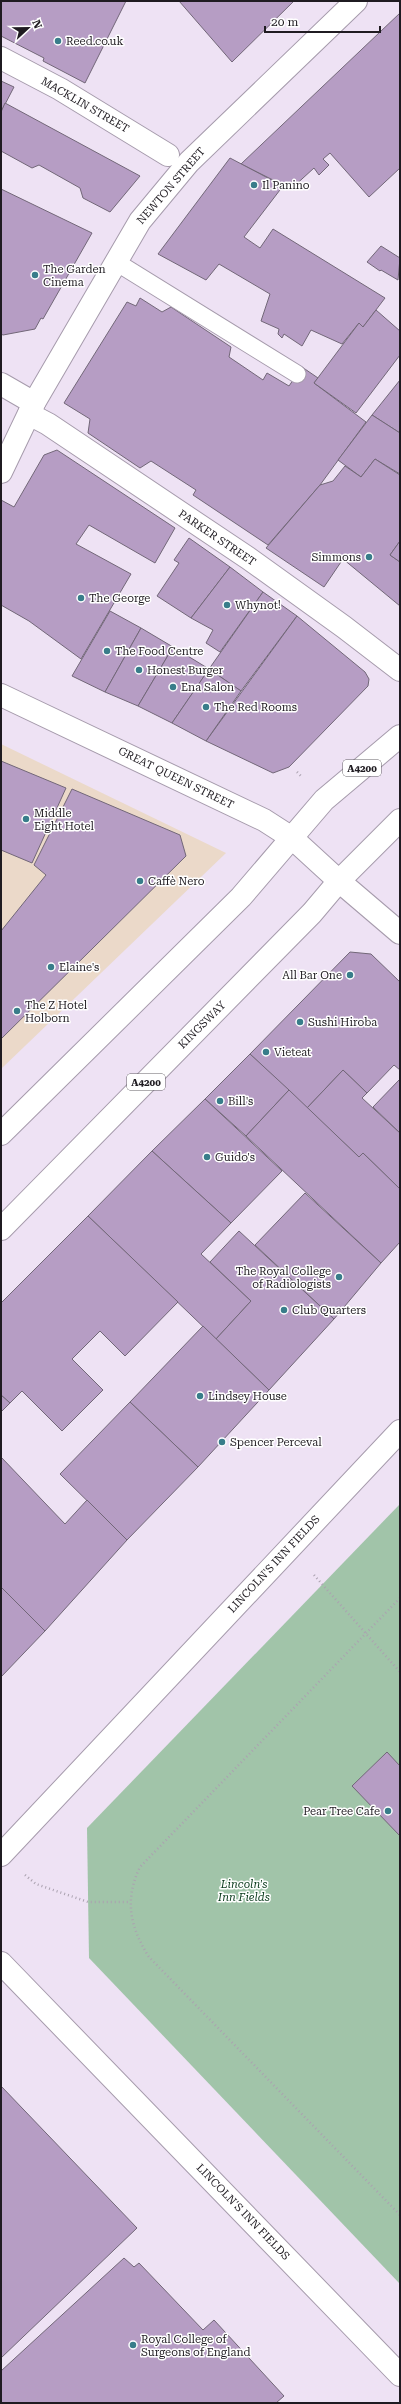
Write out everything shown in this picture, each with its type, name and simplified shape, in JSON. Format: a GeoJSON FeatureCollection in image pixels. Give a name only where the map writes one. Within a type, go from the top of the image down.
{"type":"FeatureCollection","features":[{"type":"Feature","properties":{"kind":"street","name":"NEWTON STREET"},"geometry":{"type":"LineString","coordinates":[[1,472],[31,408],[140,221],[188,162],[356,1]]}},
{"type":"Feature","properties":{"kind":"street","name":"MACKLIN STREET"},"geometry":{"type":"LineString","coordinates":[[1,58],[60,90],[168,155]]}},
{"type":"Feature","properties":{"kind":"street","name":"PARKER STREET"},"geometry":{"type":"LineString","coordinates":[[1,384],[48,424],[248,558],[344,627],[400,670]]}},
{"type":"Feature","properties":{"kind":"street","name":"GREAT QUEEN STREET"},"geometry":{"type":"LineString","coordinates":[[1,695],[264,820],[292,838],[339,881],[400,933]]}},
{"type":"Feature","properties":{"kind":"street","name":"A4200"},"geometry":{"type":"LineString","coordinates":[[1,1134],[241,897],[324,800],[400,736]]}},
{"type":"Feature","properties":{"kind":"street","name":"KINGSWAY"},"geometry":{"type":"LineString","coordinates":[[1,1229],[312,913],[339,881],[400,820]]}},
{"type":"Feature","properties":{"kind":"street","name":"LINCOLN'S INN FIELDS"},"geometry":{"type":"LineString","coordinates":[[1,1855],[400,1431]]}},
{"type":"Feature","properties":{"kind":"street","name":"LINCOLN'S INN FIELDS"},"geometry":{"type":"LineString","coordinates":[[1,1963],[400,2375]]}},
{"type":"Feature","properties":{"kind":"lane"},"geometry":{"type":"LineString","coordinates":[[116,262],[297,374]]}},
{"type":"Feature","properties":{"kind":"path"},"geometry":{"type":"LineString","coordinates":[[314,1575],[400,1672]]}},
{"type":"Feature","properties":{"kind":"path"},"geometry":{"type":"LineString","coordinates":[[400,1598],[140,1866],[131,1885],[130,1902],[132,1919],[138,1940],[149,1957],[400,2215]]}},
{"type":"Feature","properties":{"kind":"path"},"geometry":{"type":"LineString","coordinates":[[22,1872],[36,1884],[88,1902],[130,1902]]}},
{"type":"Feature","properties":{"kind":"shaded area"},"geometry":{"type":"Polygon","coordinates":[[[1,744],[226,853],[1,1069],[1,744]]]}},
{"type":"Feature","properties":{"kind":"green space","name":"Lincoln's Inn Fields"},"geometry":{"type":"Polygon","coordinates":[[[400,1504],[400,2284],[89,1958],[87,1828],[400,1504]]]}},
{"type":"Feature","properties":{"kind":"building","name":"Reed.co.uk"},"geometry":{"type":"Polygon","coordinates":[[[1,1],[126,1],[85,83],[43,61],[44,58],[1,36],[1,1]]]}},
{"type":"Feature","properties":{"kind":"building"},"geometry":{"type":"Polygon","coordinates":[[[179,1],[294,1],[232,62],[179,1]]]}},
{"type":"Feature","properties":{"kind":"building"},"geometry":{"type":"Polygon","coordinates":[[[400,13],[400,168],[369,197],[330,153],[323,159],[329,165],[319,175],[314,168],[291,189],[241,164],[400,13]]]}},
{"type":"Feature","properties":{"kind":"building"},"geometry":{"type":"Polygon","coordinates":[[[1,81],[14,87],[1,112],[1,81]]]}},
{"type":"Feature","properties":{"kind":"building"},"geometry":{"type":"Polygon","coordinates":[[[5,103],[140,176],[110,212],[83,198],[80,188],[39,165],[32,168],[1,151],[1,112],[5,103]]]}},
{"type":"Feature","properties":{"kind":"building"},"geometry":{"type":"Polygon","coordinates":[[[230,158],[283,186],[244,237],[260,248],[273,229],[385,298],[363,327],[359,323],[342,344],[311,330],[302,346],[284,334],[282,338],[278,334],[279,329],[261,321],[270,294],[219,264],[206,280],[158,254],[230,158]]]}},
{"type":"Feature","properties":{"kind":"building","name":"The Garden Cinema"},"geometry":{"type":"Polygon","coordinates":[[[1,189],[92,233],[43,319],[41,318],[35,329],[3,335],[1,334],[1,189]]]}},
{"type":"Feature","properties":{"kind":"building"},"geometry":{"type":"Polygon","coordinates":[[[381,246],[400,258],[398,280],[381,270],[380,271],[367,262],[381,246]]]}},
{"type":"Feature","properties":{"kind":"building"},"geometry":{"type":"Polygon","coordinates":[[[140,298],[162,312],[171,307],[231,347],[229,357],[263,380],[267,373],[289,386],[302,367],[318,378],[314,383],[366,422],[320,485],[268,545],[193,495],[196,490],[151,461],[140,468],[88,433],[90,419],[64,403],[127,302],[136,306],[140,298]]]}},
{"type":"Feature","properties":{"kind":"building"},"geometry":{"type":"Polygon","coordinates":[[[376,310],[400,331],[400,355],[356,413],[314,383],[359,323],[363,327],[376,310]]]}},
{"type":"Feature","properties":{"kind":"building"},"geometry":{"type":"Polygon","coordinates":[[[400,380],[400,433],[372,415],[400,380]]]}},
{"type":"Feature","properties":{"kind":"building"},"geometry":{"type":"Polygon","coordinates":[[[372,415],[400,433],[400,474],[375,459],[361,477],[338,460],[372,415]]]}},
{"type":"Feature","properties":{"kind":"building"},"geometry":{"type":"Polygon","coordinates":[[[57,450],[175,528],[155,563],[89,525],[76,544],[131,574],[81,659],[29,621],[1,605],[1,500],[14,507],[44,455],[57,450]]]}},
{"type":"Feature","properties":{"kind":"building"},"geometry":{"type":"Polygon","coordinates":[[[375,459],[400,475],[400,541],[390,555],[400,562],[400,606],[343,559],[324,587],[266,548],[320,485],[333,481],[345,466],[361,477],[375,459]]]}},
{"type":"Feature","properties":{"kind":"building"},"geometry":{"type":"Polygon","coordinates":[[[189,538],[230,567],[191,618],[157,596],[179,563],[174,560],[189,538]]]}},
{"type":"Feature","properties":{"kind":"building"},"geometry":{"type":"Polygon","coordinates":[[[400,541],[400,562],[390,555],[400,541]]]}},
{"type":"Feature","properties":{"kind":"building","name":"Whynot!"},"geometry":{"type":"Polygon","coordinates":[[[230,567],[263,592],[220,652],[206,643],[213,630],[191,618],[230,567]]]}},
{"type":"Feature","properties":{"kind":"building"},"geometry":{"type":"Polygon","coordinates":[[[263,592],[297,616],[241,691],[209,669],[263,592]]]}},
{"type":"Feature","properties":{"kind":"building","name":"The Food Centre"},"geometry":{"type":"Polygon","coordinates":[[[110,611],[141,628],[105,692],[72,676],[110,611]]]}},
{"type":"Feature","properties":{"kind":"building"},"geometry":{"type":"Polygon","coordinates":[[[297,616],[365,672],[369,679],[368,686],[289,767],[273,773],[206,741],[297,616]]]}},
{"type":"Feature","properties":{"kind":"building","name":"Honest Burger"},"geometry":{"type":"Polygon","coordinates":[[[141,628],[173,647],[138,706],[105,692],[141,628]]]}},
{"type":"Feature","properties":{"kind":"building","name":"Ena Salon"},"geometry":{"type":"Polygon","coordinates":[[[173,647],[209,669],[172,723],[138,706],[173,647]]]}},
{"type":"Feature","properties":{"kind":"building","name":"The Red Rooms"},"geometry":{"type":"Polygon","coordinates":[[[209,669],[241,691],[206,741],[172,723],[209,669]]]}},
{"type":"Feature","properties":{"kind":"building","name":"Middle Eight Hotel"},"geometry":{"type":"Polygon","coordinates":[[[1,761],[66,788],[32,863],[1,850],[1,761]]]}},
{"type":"Feature","properties":{"kind":"building"},"geometry":{"type":"Polygon","coordinates":[[[72,789],[180,835],[186,856],[1,1039],[1,931],[46,875],[34,865],[72,789]]]}},
{"type":"Feature","properties":{"kind":"building"},"geometry":{"type":"Polygon","coordinates":[[[350,952],[371,954],[400,982],[400,1070],[394,1065],[367,1093],[343,1070],[307,1108],[250,1054],[350,952]]]}},
{"type":"Feature","properties":{"kind":"building"},"geometry":{"type":"Polygon","coordinates":[[[250,1054],[289,1090],[246,1136],[205,1099],[250,1054]]]}},
{"type":"Feature","properties":{"kind":"building"},"geometry":{"type":"Polygon","coordinates":[[[343,1070],[367,1093],[362,1098],[400,1133],[400,1189],[363,1153],[359,1157],[307,1108],[343,1070]]]}},
{"type":"Feature","properties":{"kind":"building"},"geometry":{"type":"Polygon","coordinates":[[[400,1079],[400,1133],[373,1107],[400,1079]]]}},
{"type":"Feature","properties":{"kind":"building"},"geometry":{"type":"Polygon","coordinates":[[[289,1090],[359,1157],[363,1153],[400,1189],[400,1242],[381,1263],[246,1136],[289,1090]]]}},
{"type":"Feature","properties":{"kind":"building"},"geometry":{"type":"Polygon","coordinates":[[[205,1099],[282,1171],[231,1223],[152,1151],[205,1099]]]}},
{"type":"Feature","properties":{"kind":"building"},"geometry":{"type":"Polygon","coordinates":[[[152,1151],[231,1223],[201,1254],[251,1301],[216,1339],[88,1216],[152,1151]]]}},
{"type":"Feature","properties":{"kind":"building"},"geometry":{"type":"Polygon","coordinates":[[[305,1193],[381,1263],[334,1319],[255,1245],[305,1193]]]}},
{"type":"Feature","properties":{"kind":"building"},"geometry":{"type":"Polygon","coordinates":[[[88,1216],[178,1302],[125,1356],[100,1331],[72,1359],[103,1390],[62,1431],[22,1391],[10,1403],[1,1395],[1,1303],[88,1216]]]}},
{"type":"Feature","properties":{"kind":"building","name":"Club Quarters"},"geometry":{"type":"Polygon","coordinates":[[[239,1231],[334,1319],[269,1390],[216,1339],[251,1301],[210,1262],[239,1231]]]}},
{"type":"Feature","properties":{"kind":"building","name":"Lindsey House"},"geometry":{"type":"Polygon","coordinates":[[[203,1326],[269,1390],[198,1467],[130,1402],[203,1326]]]}},
{"type":"Feature","properties":{"kind":"building"},"geometry":{"type":"Polygon","coordinates":[[[1,1395],[10,1403],[1,1412],[1,1395]]]}},
{"type":"Feature","properties":{"kind":"building"},"geometry":{"type":"Polygon","coordinates":[[[130,1402],[198,1467],[127,1540],[60,1474],[130,1402]]]}},
{"type":"Feature","properties":{"kind":"building"},"geometry":{"type":"Polygon","coordinates":[[[1,1457],[65,1524],[87,1500],[127,1540],[45,1631],[1,1587],[1,1457]]]}},
{"type":"Feature","properties":{"kind":"building"},"geometry":{"type":"Polygon","coordinates":[[[1,1587],[45,1631],[1,1677],[1,1587]]]}},
{"type":"Feature","properties":{"kind":"building","name":"Pear Tree Cafe"},"geometry":{"type":"Polygon","coordinates":[[[387,1752],[400,1766],[400,1836],[352,1786],[387,1752]]]}},
{"type":"Feature","properties":{"kind":"building"},"geometry":{"type":"Polygon","coordinates":[[[1,2086],[137,2228],[1,2358],[1,2086]]]}},
{"type":"Feature","properties":{"kind":"building","name":"Royal College of Surgeons of England"},"geometry":{"type":"Polygon","coordinates":[[[124,2258],[134,2267],[139,2263],[203,2330],[214,2320],[284,2396],[276,2403],[1,2403],[1,2371],[124,2258]]]}},
{"type":"Feature","properties":{"kind":"place","name":"Reed.co.uk"},"geometry":{"type":"Point","coordinates":[58,41]}},
{"type":"Feature","properties":{"kind":"place","name":"Il Panino"},"geometry":{"type":"Point","coordinates":[254,185]}},
{"type":"Feature","properties":{"kind":"place","name":"The Garden Cinema"},"geometry":{"type":"Point","coordinates":[35,275]}},
{"type":"Feature","properties":{"kind":"place","name":"Simmons"},"geometry":{"type":"Point","coordinates":[369,557]}},
{"type":"Feature","properties":{"kind":"place","name":"The George"},"geometry":{"type":"Point","coordinates":[81,598]}},
{"type":"Feature","properties":{"kind":"place","name":"Whynot!"},"geometry":{"type":"Point","coordinates":[227,605]}},
{"type":"Feature","properties":{"kind":"place","name":"The Food Centre"},"geometry":{"type":"Point","coordinates":[107,651]}},
{"type":"Feature","properties":{"kind":"place","name":"Honest Burger"},"geometry":{"type":"Point","coordinates":[139,670]}},
{"type":"Feature","properties":{"kind":"place","name":"Ena Salon"},"geometry":{"type":"Point","coordinates":[173,687]}},
{"type":"Feature","properties":{"kind":"place","name":"The Red Rooms"},"geometry":{"type":"Point","coordinates":[206,707]}},
{"type":"Feature","properties":{"kind":"place","name":"Middle Eight Hotel"},"geometry":{"type":"Point","coordinates":[26,819]}},
{"type":"Feature","properties":{"kind":"place","name":"Caffè Nero"},"geometry":{"type":"Point","coordinates":[140,881]}},
{"type":"Feature","properties":{"kind":"place","name":"Elaine's"},"geometry":{"type":"Point","coordinates":[51,967]}},
{"type":"Feature","properties":{"kind":"place","name":"All Bar One"},"geometry":{"type":"Point","coordinates":[350,975]}},
{"type":"Feature","properties":{"kind":"place","name":"The Z Hotel Holborn"},"geometry":{"type":"Point","coordinates":[17,1011]}},
{"type":"Feature","properties":{"kind":"place","name":"Sushi Hiroba"},"geometry":{"type":"Point","coordinates":[300,1022]}},
{"type":"Feature","properties":{"kind":"place","name":"Vieteat"},"geometry":{"type":"Point","coordinates":[266,1052]}},
{"type":"Feature","properties":{"kind":"place","name":"Bill's"},"geometry":{"type":"Point","coordinates":[220,1101]}},
{"type":"Feature","properties":{"kind":"place","name":"Guido's"},"geometry":{"type":"Point","coordinates":[207,1157]}},
{"type":"Feature","properties":{"kind":"place","name":"The Royal College of Radiologists"},"geometry":{"type":"Point","coordinates":[339,1277]}},
{"type":"Feature","properties":{"kind":"place","name":"Club Quarters"},"geometry":{"type":"Point","coordinates":[284,1310]}},
{"type":"Feature","properties":{"kind":"place","name":"Lindsey House"},"geometry":{"type":"Point","coordinates":[200,1396]}},
{"type":"Feature","properties":{"kind":"place","name":"Spencer Perceval"},"geometry":{"type":"Point","coordinates":[222,1442]}},
{"type":"Feature","properties":{"kind":"place","name":"Pear Tree Cafe"},"geometry":{"type":"Point","coordinates":[388,1811]}},
{"type":"Feature","properties":{"kind":"place","name":"Royal College of Surgeons of England"},"geometry":{"type":"Point","coordinates":[133,2345]}}]}
